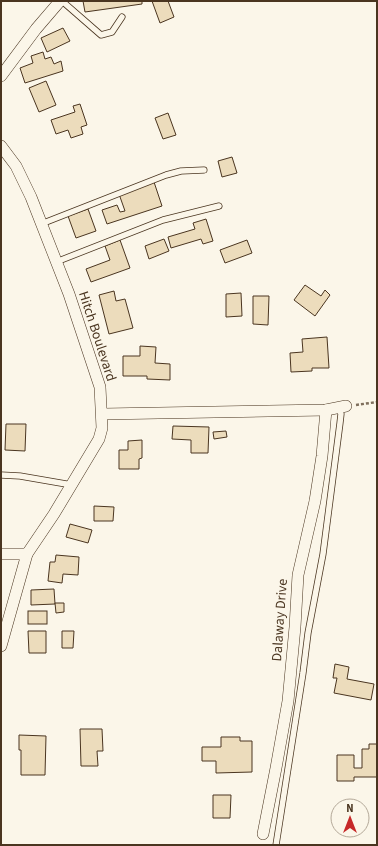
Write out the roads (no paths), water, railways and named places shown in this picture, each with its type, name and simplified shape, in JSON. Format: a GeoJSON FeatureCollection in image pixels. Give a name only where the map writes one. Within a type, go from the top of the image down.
{"type":"FeatureCollection","features":[{"type":"Feature","properties":{"kind":"street"},"geometry":{"type":"LineString","coordinates":[[1,76],[32,34],[61,1]]}},
{"type":"Feature","properties":{"kind":"street","name":"Hitch Boulevard"},"geometry":{"type":"LineString","coordinates":[[1,146],[16,166],[31,198],[69,294],[100,387],[103,414],[102,428],[99,439],[54,514],[27,554],[1,646]]}},
{"type":"Feature","properties":{"kind":"street"},"geometry":{"type":"LineString","coordinates":[[103,414],[326,410],[343,406]]}},
{"type":"Feature","properties":{"kind":"street","name":"Dalaway Drive"},"geometry":{"type":"LineString","coordinates":[[263,834],[288,701],[298,575],[315,501],[322,456],[326,410]]}},
{"type":"Feature","properties":{"kind":"street"},"geometry":{"type":"LineString","coordinates":[[1,554],[27,554]]}},
{"type":"Feature","properties":{"kind":"lane"},"geometry":{"type":"LineString","coordinates":[[61,1],[101,34],[112,32],[122,17]]}},
{"type":"Feature","properties":{"kind":"lane"},"geometry":{"type":"LineString","coordinates":[[41,224],[166,175],[181,171],[204,170]]}},
{"type":"Feature","properties":{"kind":"lane"},"geometry":{"type":"LineString","coordinates":[[56,262],[163,220],[219,206]]}},
{"type":"Feature","properties":{"kind":"lane"},"geometry":{"type":"LineString","coordinates":[[276,845],[304,674],[308,633],[323,554],[343,406]]}},
{"type":"Feature","properties":{"kind":"lane"},"geometry":{"type":"LineString","coordinates":[[1,475],[20,476],[72,485]]}}]}
